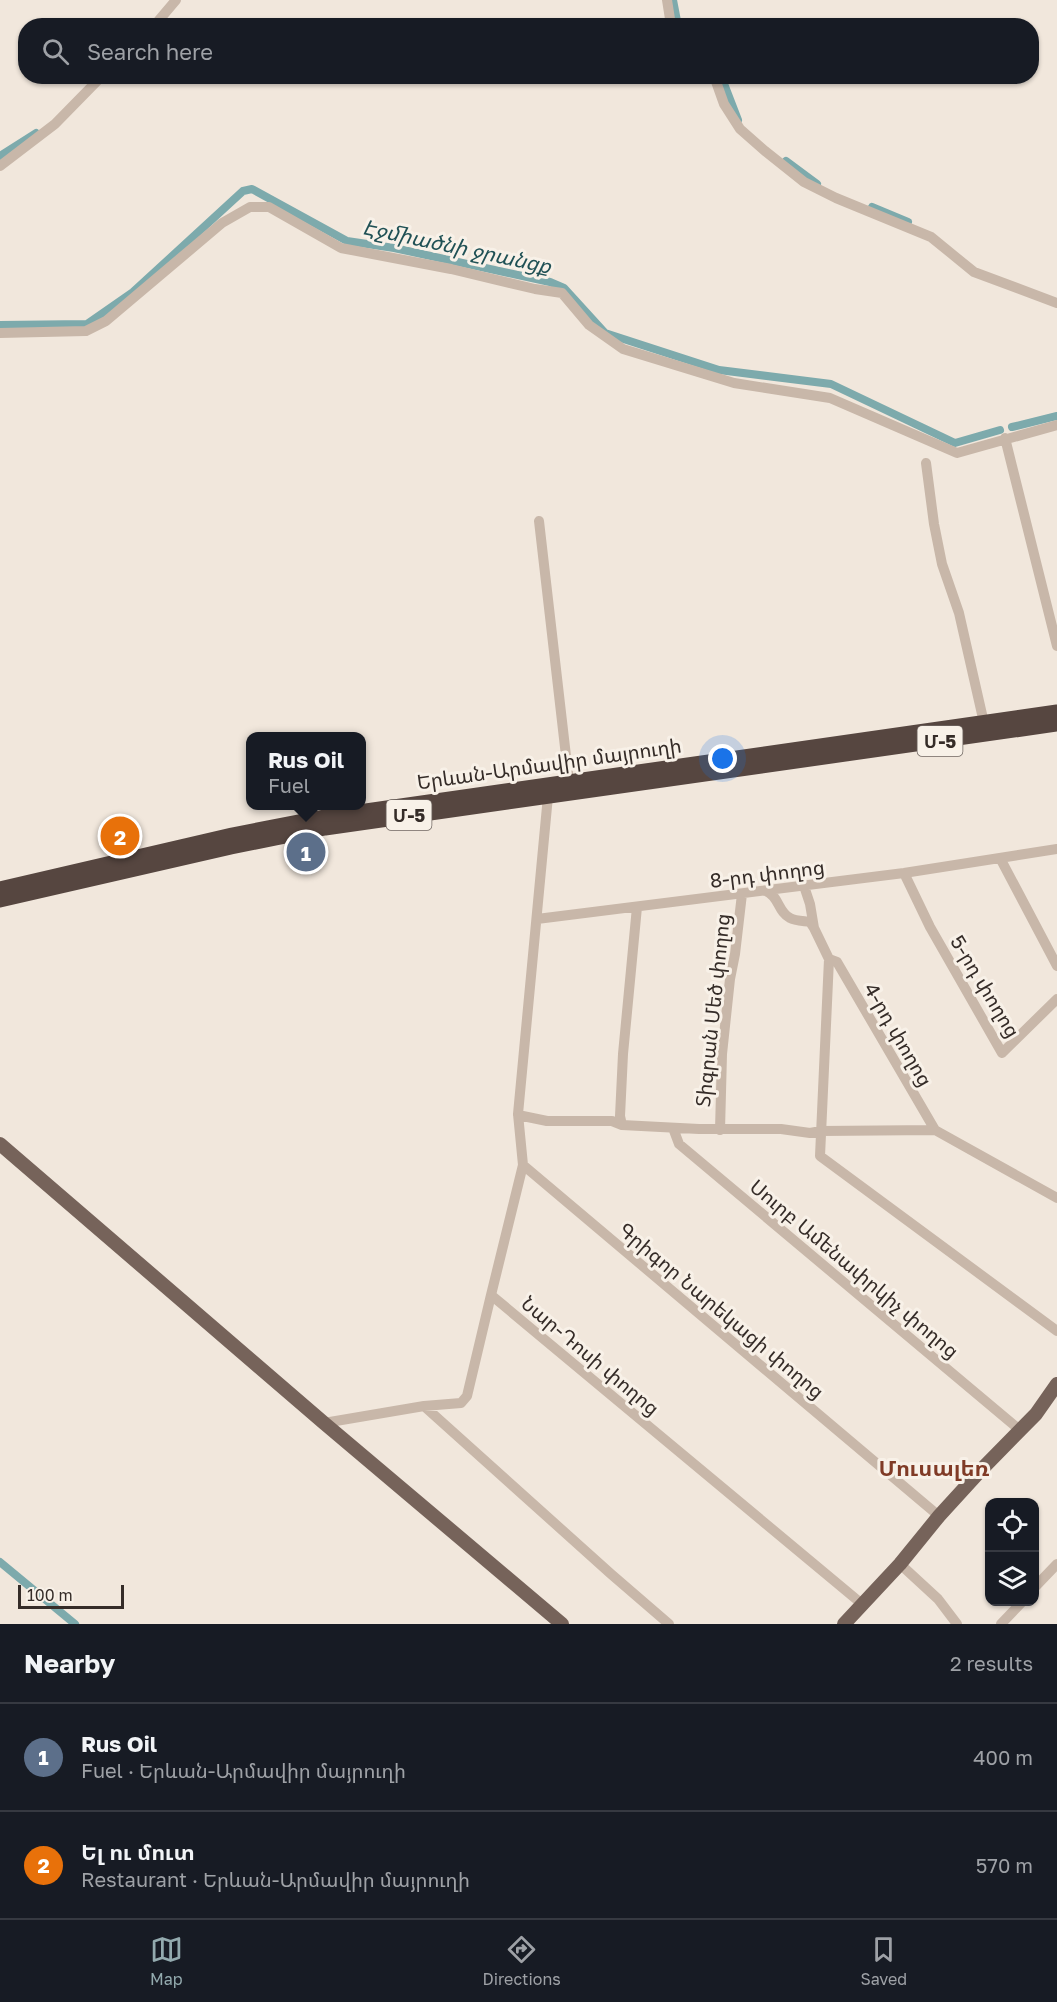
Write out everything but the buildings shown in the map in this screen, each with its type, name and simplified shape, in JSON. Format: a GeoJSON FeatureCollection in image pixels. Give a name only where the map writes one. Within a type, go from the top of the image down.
{"type":"FeatureCollection","features":[{"type":"Feature","properties":{"kind":"highway","name":"Մ-5"},"geometry":{"type":"LineString","coordinates":[[823,752],[1057,712]]}},
{"type":"Feature","properties":{"kind":"highway","name":"Մ-5"},"geometry":{"type":"LineString","coordinates":[[823,752],[1057,724]]}},
{"type":"Feature","properties":{"kind":"highway","name":"Երևան-Արմավիր մայրուղի"},"geometry":{"type":"LineString","coordinates":[[0,895],[232,835],[324,817],[569,782],[823,752]]}},
{"type":"Feature","properties":{"kind":"highway","name":"Երևան-Արմավիր մայրուղի"},"geometry":{"type":"LineString","coordinates":[[28,888],[325,828],[548,796],[823,752]]}},
{"type":"Feature","properties":{"kind":"main road"},"geometry":{"type":"LineString","coordinates":[[0,1144],[561,1624]]}},
{"type":"Feature","properties":{"kind":"main road"},"geometry":{"type":"LineString","coordinates":[[844,1624],[900,1564],[981,1470],[1021,1431],[1057,1384]]}},
{"type":"Feature","properties":{"kind":"street"},"geometry":{"type":"LineString","coordinates":[[161,18],[176,0]]}},
{"type":"Feature","properties":{"kind":"street"},"geometry":{"type":"LineString","coordinates":[[667,0],[670,18]]}},
{"type":"Feature","properties":{"kind":"street"},"geometry":{"type":"LineString","coordinates":[[0,166],[55,124],[94,84]]}},
{"type":"Feature","properties":{"kind":"street"},"geometry":{"type":"LineString","coordinates":[[717,84],[724,104],[740,129],[804,182],[836,198],[931,237],[974,272],[1057,303]]}},
{"type":"Feature","properties":{"kind":"street"},"geometry":{"type":"LineString","coordinates":[[0,333],[86,331],[106,321],[222,223],[250,207],[269,207],[341,249],[451,269],[562,293],[589,325],[623,349],[734,383],[830,398],[957,453],[1057,425]]}},
{"type":"Feature","properties":{"kind":"street"},"geometry":{"type":"LineString","coordinates":[[1005,438],[1057,646]]}},
{"type":"Feature","properties":{"kind":"street"},"geometry":{"type":"LineString","coordinates":[[926,463],[942,564],[959,613],[984,723]]}},
{"type":"Feature","properties":{"kind":"street"},"geometry":{"type":"LineString","coordinates":[[539,522],[569,782]]}},
{"type":"Feature","properties":{"kind":"street"},"geometry":{"type":"LineString","coordinates":[[491,1295],[523,1165],[518,1115],[548,796]]}},
{"type":"Feature","properties":{"kind":"street","name":"8-րդ փողոց"},"geometry":{"type":"LineString","coordinates":[[537,919],[904,873],[1057,849]]}},
{"type":"Feature","properties":{"kind":"street"},"geometry":{"type":"LineString","coordinates":[[1000,858],[1057,966]]}},
{"type":"Feature","properties":{"kind":"street","name":"5-րդ փողոց"},"geometry":{"type":"LineString","coordinates":[[904,873],[930,927],[1002,1053],[1057,999]]}},
{"type":"Feature","properties":{"kind":"street"},"geometry":{"type":"LineString","coordinates":[[804,886],[814,928]]}},
{"type":"Feature","properties":{"kind":"street"},"geometry":{"type":"LineString","coordinates":[[766,891],[776,898],[785,914],[791,919],[810,922],[829,959],[820,1156],[1057,1331]]}},
{"type":"Feature","properties":{"kind":"street","name":"Տիգրան Մեծ փողոց"},"geometry":{"type":"LineString","coordinates":[[720,1130],[722,1054],[742,894]]}},
{"type":"Feature","properties":{"kind":"street"},"geometry":{"type":"LineString","coordinates":[[622,1125],[620,1116],[623,1054],[638,907]]}},
{"type":"Feature","properties":{"kind":"street","name":"4-րդ փողոց"},"geometry":{"type":"LineString","coordinates":[[829,959],[837,962],[935,1130]]}},
{"type":"Feature","properties":{"kind":"street","name":"Տիգրան Մեծ փողոց"},"geometry":{"type":"LineString","coordinates":[[518,1115],[547,1121],[612,1121],[622,1125],[720,1130],[781,1129],[810,1133],[935,1130]]}},
{"type":"Feature","properties":{"kind":"street","name":"Սուրբ Ամենափրկիչ փողոց"},"geometry":{"type":"LineString","coordinates":[[673,1128],[679,1144],[1021,1431]]}},
{"type":"Feature","properties":{"kind":"street"},"geometry":{"type":"LineString","coordinates":[[935,1130],[1057,1198]]}},
{"type":"Feature","properties":{"kind":"street","name":"Գրիգոր Նարեկացի փողոց"},"geometry":{"type":"LineString","coordinates":[[523,1165],[939,1516]]}},
{"type":"Feature","properties":{"kind":"street","name":"Նար-Դոսի փողոց"},"geometry":{"type":"LineString","coordinates":[[324,1423],[424,1406],[461,1403],[467,1396],[491,1295],[862,1604]]}},
{"type":"Feature","properties":{"kind":"street"},"geometry":{"type":"LineString","coordinates":[[424,1406],[610,1574],[669,1624]]}},
{"type":"Feature","properties":{"kind":"street"},"geometry":{"type":"LineString","coordinates":[[900,1564],[938,1599],[957,1624]]}},
{"type":"Feature","properties":{"kind":"street"},"geometry":{"type":"LineString","coordinates":[[1039,1584],[1057,1564]]}},
{"type":"Feature","properties":{"kind":"street"},"geometry":{"type":"LineString","coordinates":[[1001,1624],[1018,1606]]}},
{"type":"Feature","properties":{"kind":"waterway"},"geometry":{"type":"LineString","coordinates":[[673,0],[676,18]]}},
{"type":"Feature","properties":{"kind":"waterway"},"geometry":{"type":"LineString","coordinates":[[724,84],[738,120]]}},
{"type":"Feature","properties":{"kind":"waterway"},"geometry":{"type":"LineString","coordinates":[[0,156],[36,133]]}},
{"type":"Feature","properties":{"kind":"waterway"},"geometry":{"type":"LineString","coordinates":[[786,161],[817,184]]}},
{"type":"Feature","properties":{"kind":"waterway","name":"Էջմիածնի ջրանցք"},"geometry":{"type":"LineString","coordinates":[[0,325],[87,324],[133,292],[243,191],[252,189],[347,241],[394,248],[550,282],[564,288],[605,333],[719,370],[831,384],[955,443],[1000,430]]}},
{"type":"Feature","properties":{"kind":"waterway"},"geometry":{"type":"LineString","coordinates":[[872,207],[908,222]]}},
{"type":"Feature","properties":{"kind":"waterway","name":"Էջմիածնի ջրանցք"},"geometry":{"type":"LineString","coordinates":[[1012,427],[1057,416]]}},
{"type":"Feature","properties":{"kind":"waterway"},"geometry":{"type":"LineString","coordinates":[[0,1562],[75,1624]]}},
{"type":"Feature","properties":{"kind":"place","name":"Ել ու մուտ"},"geometry":{"type":"Point","coordinates":[120,836]}},
{"type":"Feature","properties":{"kind":"place","name":"Rus Oil"},"geometry":{"type":"Point","coordinates":[306,852]}},
{"type":"Feature","properties":{"kind":"district","name":"Մուսալեռ"},"geometry":{"type":"Point","coordinates":[934,1467]}}]}
